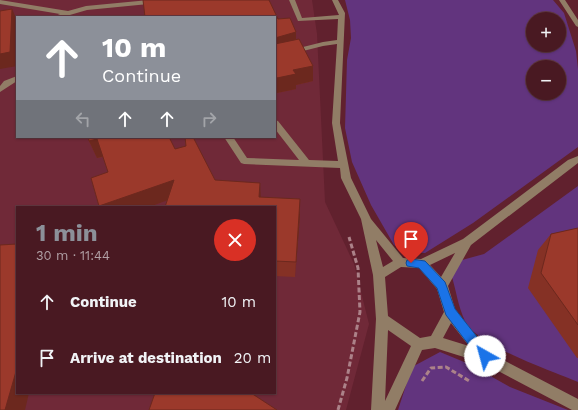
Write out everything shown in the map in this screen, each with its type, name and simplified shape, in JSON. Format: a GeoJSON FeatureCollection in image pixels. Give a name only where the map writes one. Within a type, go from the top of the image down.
{"type":"FeatureCollection","features":[{"type":"Feature","properties":{"kind":"street"},"geometry":{"type":"LineString","coordinates":[[58,16],[86,8],[169,0]]}},
{"type":"Feature","properties":{"kind":"street"},"geometry":{"type":"LineString","coordinates":[[292,0],[300,20],[342,17]]}},
{"type":"Feature","properties":{"kind":"street"},"geometry":{"type":"LineString","coordinates":[[335,0],[342,13],[336,123],[346,178],[366,219],[400,262]]}},
{"type":"Feature","properties":{"kind":"street"},"geometry":{"type":"LineString","coordinates":[[562,0],[578,25]]}},
{"type":"Feature","properties":{"kind":"street"},"geometry":{"type":"LineString","coordinates":[[0,2],[66,13]]}},
{"type":"Feature","properties":{"kind":"street"},"geometry":{"type":"LineString","coordinates":[[276,56],[323,44],[340,42]]}},
{"type":"Feature","properties":{"kind":"street"},"geometry":{"type":"LineString","coordinates":[[0,90],[7,83],[16,78]]}},
{"type":"Feature","properties":{"kind":"street"},"geometry":{"type":"LineString","coordinates":[[276,124],[306,163]]}},
{"type":"Feature","properties":{"kind":"street"},"geometry":{"type":"LineString","coordinates":[[229,138],[244,161],[344,165]]}},
{"type":"Feature","properties":{"kind":"street"},"geometry":{"type":"LineString","coordinates":[[379,275],[400,262],[422,264],[467,242],[571,162],[578,159]]}},
{"type":"Feature","properties":{"kind":"street"},"geometry":{"type":"LineString","coordinates":[[366,219],[379,275],[382,318],[378,410]]}},
{"type":"Feature","properties":{"kind":"street"},"geometry":{"type":"LineString","coordinates":[[442,286],[467,242]]}},
{"type":"Feature","properties":{"kind":"street"},"geometry":{"type":"LineString","coordinates":[[422,264],[442,286],[450,312],[485,356]]}},
{"type":"Feature","properties":{"kind":"street"},"geometry":{"type":"LineString","coordinates":[[435,342],[450,312]]}},
{"type":"Feature","properties":{"kind":"street"},"geometry":{"type":"LineString","coordinates":[[382,318],[418,344],[435,342],[485,356],[578,406]]}},
{"type":"Feature","properties":{"kind":"street"},"geometry":{"type":"LineString","coordinates":[[388,410],[418,344]]}},
{"type":"Feature","properties":{"kind":"path"},"geometry":{"type":"LineString","coordinates":[[338,410],[348,378],[360,312],[358,268],[349,237]]}},
{"type":"Feature","properties":{"kind":"path"},"geometry":{"type":"LineString","coordinates":[[420,386],[431,368],[446,368],[471,382]]}},
{"type":"Feature","properties":{"kind":"shaded area"},"geometry":{"type":"Polygon","coordinates":[[[0,0],[312,0],[317,34],[325,202],[354,264],[369,324],[346,410],[0,410],[0,0]]]}},
{"type":"Feature","properties":{"kind":"shaded area"},"geometry":{"type":"Polygon","coordinates":[[[345,0],[553,0],[563,12],[526,12],[526,52],[566,52],[566,19],[576,51],[578,69],[578,147],[473,223],[425,253],[406,252],[394,245],[371,205],[352,162],[345,128],[347,60],[351,38],[350,20],[345,0]]]}},
{"type":"Feature","properties":{"kind":"shaded area"},"geometry":{"type":"Polygon","coordinates":[[[578,186],[578,382],[516,357],[484,340],[472,330],[463,316],[451,274],[462,260],[484,254],[578,186]]]}},
{"type":"Feature","properties":{"kind":"shaded area"},"geometry":{"type":"Polygon","coordinates":[[[440,352],[469,364],[510,387],[568,410],[398,410],[412,367],[440,352]]]}},
{"type":"Feature","properties":{"kind":"building"},"geometry":{"type":"Polygon","coordinates":[[[143,0],[269,0],[278,19],[290,18],[296,32],[276,38],[276,16],[145,16],[143,0]]]}},
{"type":"Feature","properties":{"kind":"building"},"geometry":{"type":"Polygon","coordinates":[[[12,9],[10,52],[0,54],[0,11],[12,9]]]}},
{"type":"Feature","properties":{"kind":"building"},"geometry":{"type":"Polygon","coordinates":[[[299,39],[313,66],[293,70],[296,74],[277,78],[276,44],[299,39]]]}},
{"type":"Feature","properties":{"kind":"building"},"geometry":{"type":"Polygon","coordinates":[[[88,138],[170,138],[175,149],[186,146],[185,138],[194,138],[215,180],[260,183],[259,197],[300,199],[296,262],[276,261],[276,206],[165,206],[174,180],[99,206],[91,178],[108,172],[97,139],[89,141],[88,138]]]}},
{"type":"Feature","properties":{"kind":"building"},"geometry":{"type":"Polygon","coordinates":[[[578,228],[578,325],[541,273],[551,234],[578,228]]]}},
{"type":"Feature","properties":{"kind":"building"},"geometry":{"type":"Polygon","coordinates":[[[16,244],[16,372],[5,410],[0,410],[0,245],[16,244]]]}},
{"type":"Feature","properties":{"kind":"building"},"geometry":{"type":"Polygon","coordinates":[[[155,394],[253,394],[277,410],[149,410],[155,394]]]}},
{"type":"Feature","properties":{"kind":"route"},"geometry":{"type":"LineString","coordinates":[[411,263],[422,264],[442,286],[450,312],[485,356]]}}]}
